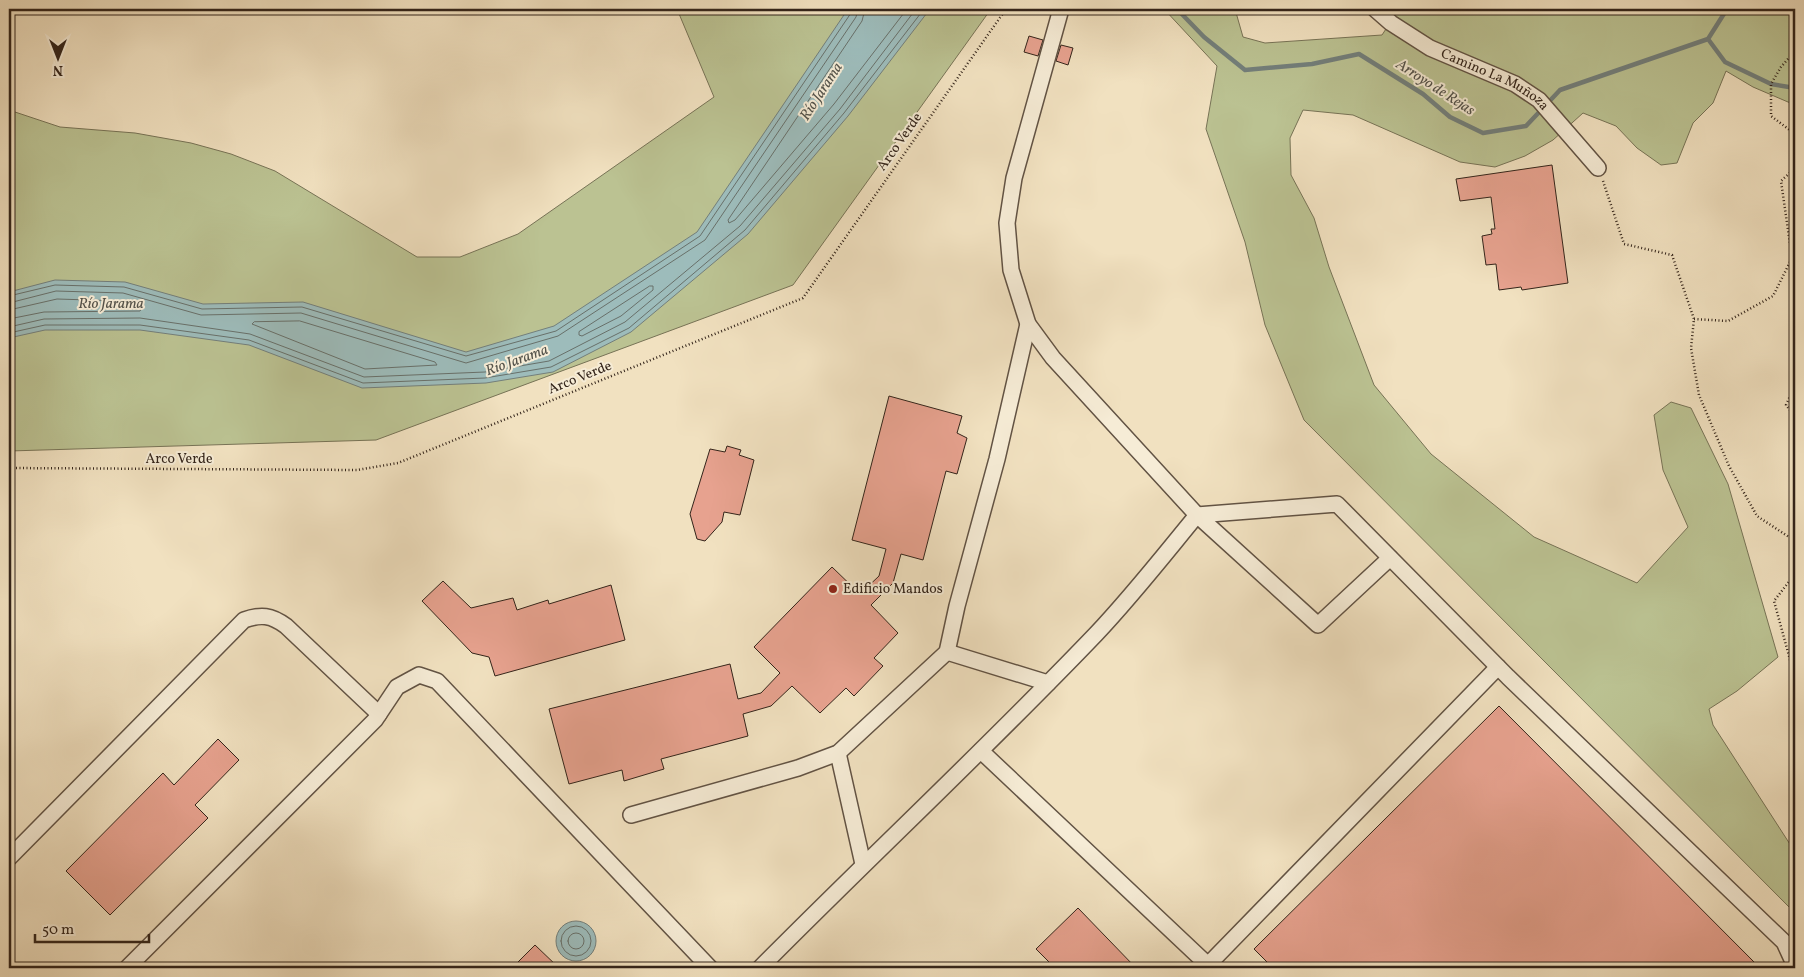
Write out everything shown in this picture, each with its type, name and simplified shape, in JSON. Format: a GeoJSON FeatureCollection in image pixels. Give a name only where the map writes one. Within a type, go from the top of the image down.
{"type":"FeatureCollection","features":[{"type":"Feature","properties":{"kind":"lane"},"geometry":{"type":"LineString","coordinates":[[1061,9],[1014,178],[1007,223],[1011,270],[1028,324],[1053,358],[1197,516],[1318,625],[1390,558]]}},
{"type":"Feature","properties":{"kind":"lane","name":"Camino La Muñoza"},"geometry":{"type":"LineString","coordinates":[[1375,9],[1391,23],[1430,48],[1515,84],[1539,100],[1598,168]]}},
{"type":"Feature","properties":{"kind":"lane"},"geometry":{"type":"LineString","coordinates":[[631,815],[798,768],[838,753],[947,652],[957,606],[997,459],[1028,324]]}},
{"type":"Feature","properties":{"kind":"lane"},"geometry":{"type":"LineString","coordinates":[[760,968],[863,864],[981,751],[1098,632],[1197,516],[1337,504],[1498,667],[1784,942],[1795,966]]}},
{"type":"Feature","properties":{"kind":"lane"},"geometry":{"type":"LineString","coordinates":[[9,858],[244,620],[258,615],[275,618],[379,714]]}},
{"type":"Feature","properties":{"kind":"lane"},"geometry":{"type":"LineString","coordinates":[[947,652],[1048,683]]}},
{"type":"Feature","properties":{"kind":"lane"},"geometry":{"type":"LineString","coordinates":[[981,751],[1208,967],[1498,667]]}},
{"type":"Feature","properties":{"kind":"lane"},"geometry":{"type":"LineString","coordinates":[[128,968],[379,714],[397,687],[419,675],[437,681],[710,968]]}},
{"type":"Feature","properties":{"kind":"lane"},"geometry":{"type":"LineString","coordinates":[[838,753],[863,864]]}},
{"type":"Feature","properties":{"kind":"path","name":"Arco Verde"},"geometry":{"type":"LineString","coordinates":[[9,468],[357,470],[398,463],[803,298],[1006,9]]}},
{"type":"Feature","properties":{"kind":"path"},"geometry":{"type":"LineString","coordinates":[[1795,51],[1781,67],[1771,84],[1771,116],[1795,134]]}},
{"type":"Feature","properties":{"kind":"path"},"geometry":{"type":"LineString","coordinates":[[1598,168],[1624,244],[1672,256],[1694,318],[1691,348],[1699,395],[1729,466],[1757,516],[1792,539],[1795,551]]}},
{"type":"Feature","properties":{"kind":"path"},"geometry":{"type":"LineString","coordinates":[[1694,318],[1728,320],[1773,296],[1792,258],[1781,181],[1795,168]]}},
{"type":"Feature","properties":{"kind":"path"},"geometry":{"type":"LineString","coordinates":[[1795,385],[1786,405],[1795,418]]}},
{"type":"Feature","properties":{"kind":"path"},"geometry":{"type":"LineString","coordinates":[[1795,574],[1774,601],[1795,678]]}},
{"type":"Feature","properties":{"kind":"green space"},"geometry":{"type":"Polygon","coordinates":[[[677,9],[991,9],[793,285],[376,440],[9,451],[9,110],[60,127],[135,133],[191,143],[231,154],[275,171],[417,257],[460,257],[518,234],[714,97],[677,9]]]}},
{"type":"Feature","properties":{"kind":"green space"},"geometry":{"type":"Polygon","coordinates":[[[1164,9],[1235,9],[1243,37],[1265,43],[1382,35],[1399,9],[1795,9],[1795,105],[1753,87],[1726,71],[1713,103],[1693,123],[1677,163],[1661,165],[1637,148],[1616,126],[1583,113],[1553,140],[1525,156],[1495,167],[1460,162],[1353,115],[1303,110],[1290,138],[1291,175],[1314,218],[1329,267],[1374,385],[1431,454],[1534,537],[1637,583],[1688,527],[1663,470],[1654,415],[1671,402],[1691,408],[1728,484],[1778,657],[1737,691],[1709,709],[1713,725],[1795,852],[1795,913],[1304,420],[1265,325],[1245,242],[1206,129],[1217,66],[1164,9]]]}},
{"type":"Feature","properties":{"kind":"water","name":"Río Jarama"},"geometry":{"type":"Polygon","coordinates":[[[848,9],[930,9],[848,116],[748,234],[631,332],[553,372],[486,383],[362,388],[249,345],[140,330],[45,330],[9,338],[9,292],[55,280],[125,282],[203,304],[303,302],[466,352],[554,326],[697,232],[848,9]]]}},
{"type":"Feature","properties":{"kind":"water"},"geometry":{"type":"Polygon","coordinates":[[[576,921],[590,927],[596,941],[590,955],[576,961],[562,955],[556,941],[562,927],[576,921]]]}},
{"type":"Feature","properties":{"kind":"building"},"geometry":{"type":"Polygon","coordinates":[[[1029,36],[1043,40],[1038,56],[1024,52],[1029,36]]]}},
{"type":"Feature","properties":{"kind":"building"},"geometry":{"type":"Polygon","coordinates":[[[1061,45],[1073,48],[1068,65],[1056,61],[1061,45]]]}},
{"type":"Feature","properties":{"kind":"building"},"geometry":{"type":"Polygon","coordinates":[[[1552,165],[1568,283],[1522,290],[1521,287],[1499,290],[1496,264],[1486,265],[1482,236],[1492,234],[1491,229],[1495,229],[1491,197],[1460,201],[1456,179],[1552,165]]]}},
{"type":"Feature","properties":{"kind":"building","name":"Edificio Mandos"},"geometry":{"type":"Polygon","coordinates":[[[889,396],[962,416],[957,433],[967,438],[957,474],[946,471],[923,560],[901,554],[893,583],[871,605],[898,633],[874,658],[883,666],[854,696],[846,688],[820,713],[792,686],[771,706],[743,714],[748,736],[661,759],[664,769],[624,781],[622,770],[569,784],[549,709],[730,664],[738,699],[761,693],[780,673],[754,647],[832,567],[860,594],[879,576],[886,549],[852,540],[889,396]]]}},
{"type":"Feature","properties":{"kind":"building"},"geometry":{"type":"Polygon","coordinates":[[[727,446],[741,450],[739,455],[754,460],[740,515],[724,512],[722,522],[705,541],[697,539],[690,514],[710,449],[725,452],[727,446]]]}},
{"type":"Feature","properties":{"kind":"building"},"geometry":{"type":"Polygon","coordinates":[[[443,581],[471,608],[513,598],[517,610],[548,600],[549,604],[611,585],[625,640],[495,676],[489,657],[472,653],[422,601],[443,581]]]}},
{"type":"Feature","properties":{"kind":"building"},"geometry":{"type":"Polygon","coordinates":[[[1499,706],[1760,968],[1273,968],[1254,949],[1499,706]]]}},
{"type":"Feature","properties":{"kind":"building"},"geometry":{"type":"Polygon","coordinates":[[[218,739],[239,760],[195,805],[208,818],[110,915],[66,871],[163,773],[174,785],[218,739]]]}},
{"type":"Feature","properties":{"kind":"building"},"geometry":{"type":"Polygon","coordinates":[[[1078,908],[1136,968],[1055,968],[1036,949],[1078,908]]]}},
{"type":"Feature","properties":{"kind":"building"},"geometry":{"type":"Polygon","coordinates":[[[535,945],[559,968],[512,968],[535,945]]]}},
{"type":"Feature","properties":{"kind":"waterway","name":"Arroyo de Rejas"},"geometry":{"type":"LineString","coordinates":[[1177,9],[1204,37],[1245,70],[1312,64],[1359,54],[1423,94],[1450,117],[1483,133],[1526,126],[1560,90],[1708,39],[1727,9]]}},
{"type":"Feature","properties":{"kind":"waterway"},"geometry":{"type":"LineString","coordinates":[[1708,39],[1725,62],[1771,84],[1795,88]]}},
{"type":"Feature","properties":{"kind":"place","name":"Edificio Mandos"},"geometry":{"type":"Point","coordinates":[833,589]}}]}
